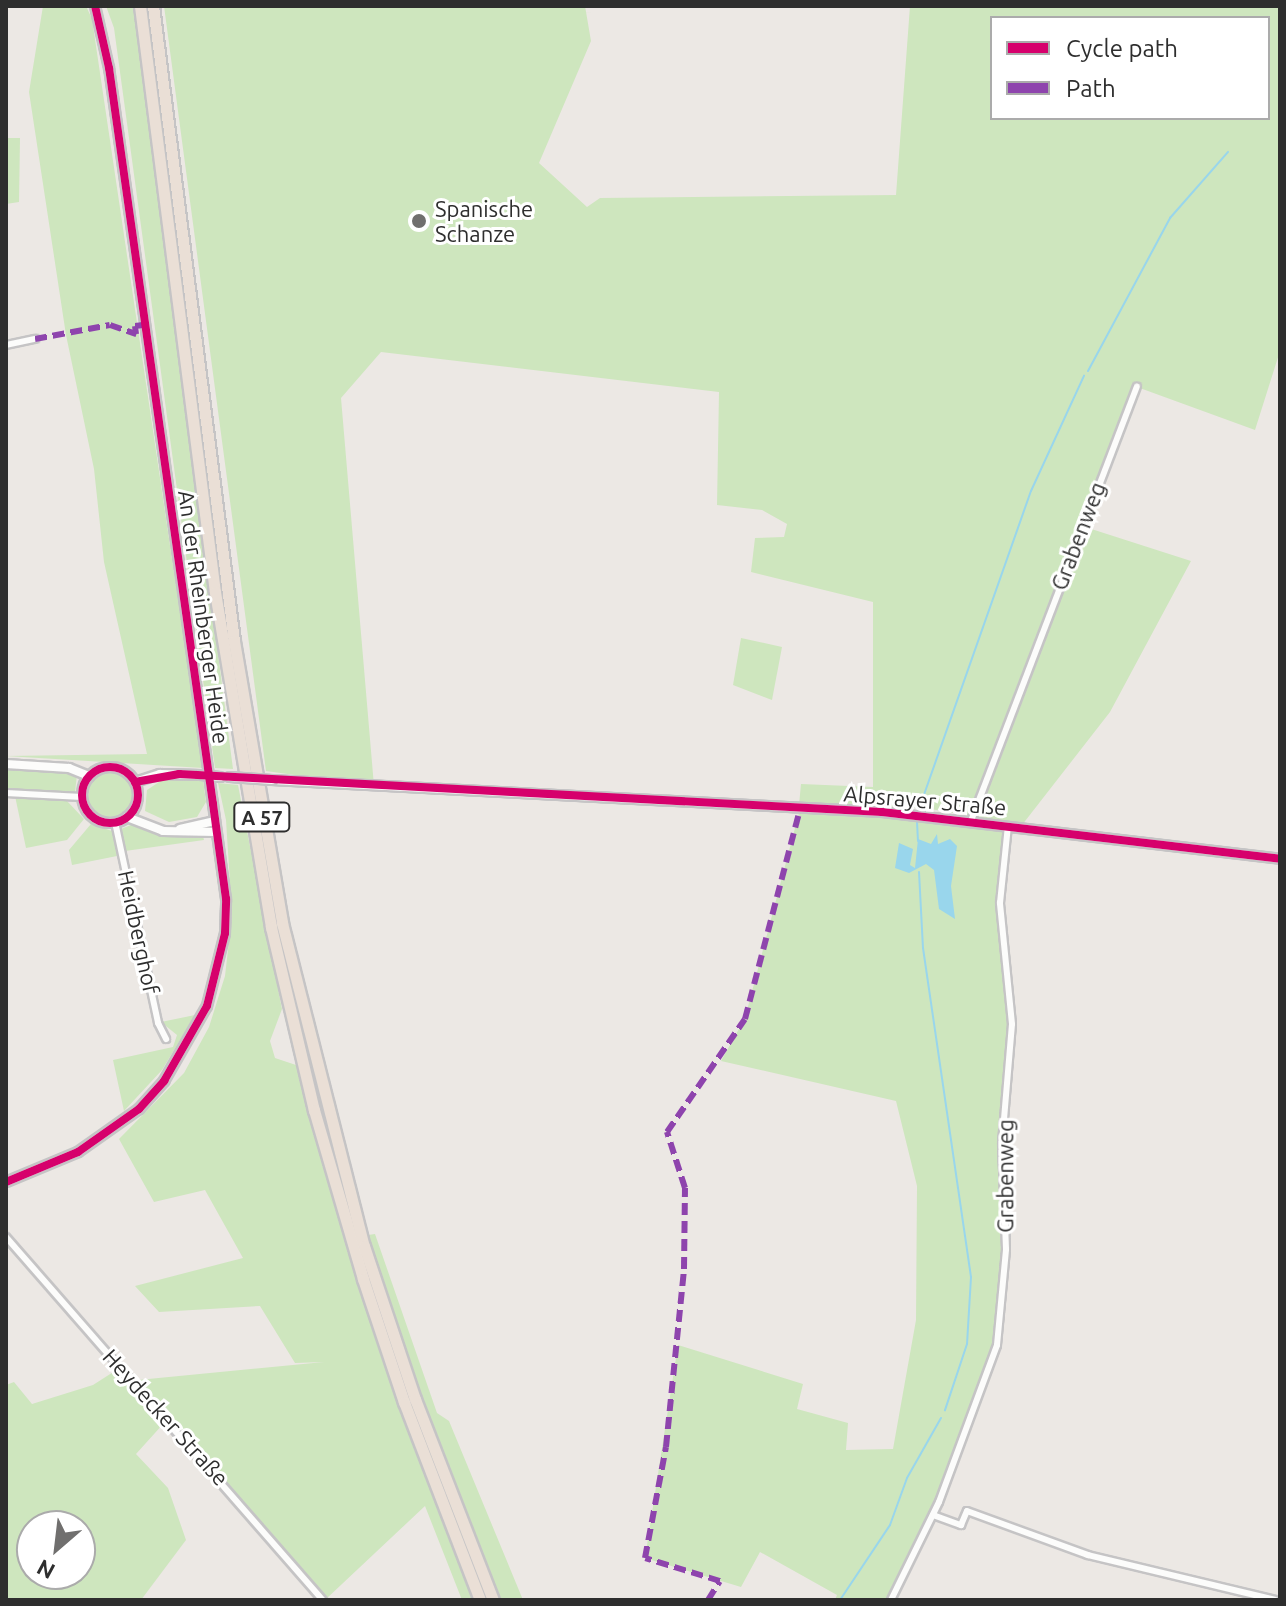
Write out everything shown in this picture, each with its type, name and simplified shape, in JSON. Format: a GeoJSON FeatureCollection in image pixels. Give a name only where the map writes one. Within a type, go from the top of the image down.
{"type":"FeatureCollection","features":[{"type":"Feature","properties":{"kind":"highway","name":"A 57"},"geometry":{"type":"LineString","coordinates":[[140,6],[215,592],[271,927],[314,1110],[363,1279],[404,1402],[480,1600]]}},
{"type":"Feature","properties":{"kind":"highway","name":"A 57"},"geometry":{"type":"LineString","coordinates":[[153,6],[230,614],[282,923],[364,1246],[420,1414],[493,1600]]}},
{"type":"Feature","properties":{"kind":"street","name":"An der Rheinberger Heide"},"geometry":{"type":"LineString","coordinates":[[6,1182],[106,1134],[139,1109],[181,1058],[220,968],[226,899],[109,68],[95,6]]}},
{"type":"Feature","properties":{"kind":"street"},"geometry":{"type":"LineString","coordinates":[[6,345],[35,339]]}},
{"type":"Feature","properties":{"kind":"street","name":"Grabenweg"},"geometry":{"type":"LineString","coordinates":[[971,821],[1137,387]]}},
{"type":"Feature","properties":{"kind":"street","name":"Alpsrayer Straße"},"geometry":{"type":"LineString","coordinates":[[6,764],[69,768],[89,776],[116,767],[135,782],[160,774],[201,775],[971,821],[1280,859]]}},
{"type":"Feature","properties":{"kind":"street"},"geometry":{"type":"LineString","coordinates":[[89,776],[82,797],[92,816],[115,822],[127,817],[134,808],[135,782]]}},
{"type":"Feature","properties":{"kind":"street"},"geometry":{"type":"LineString","coordinates":[[6,793],[82,797]]}},
{"type":"Feature","properties":{"kind":"street"},"geometry":{"type":"LineString","coordinates":[[134,808],[149,822],[170,829],[215,821]]}},
{"type":"Feature","properties":{"kind":"street"},"geometry":{"type":"LineString","coordinates":[[127,817],[163,831],[216,832]]}},
{"type":"Feature","properties":{"kind":"street","name":"Heidberghof"},"geometry":{"type":"LineString","coordinates":[[115,822],[158,1023],[166,1039]]}},
{"type":"Feature","properties":{"kind":"street","name":"Grabenweg"},"geometry":{"type":"LineString","coordinates":[[891,1600],[933,1515],[997,1345],[1006,1249],[1002,1143],[1012,1024],[1000,903],[1008,826]]}},
{"type":"Feature","properties":{"kind":"street","name":"Heydecker Straße"},"geometry":{"type":"LineString","coordinates":[[6,1237],[323,1600]]}},
{"type":"Feature","properties":{"kind":"street"},"geometry":{"type":"LineString","coordinates":[[933,1515],[961,1525],[967,1511],[1088,1555],[1275,1600]]}},
{"type":"Feature","properties":{"kind":"green space"},"geometry":{"type":"Polygon","coordinates":[[[43,6],[86,6],[92,19],[203,768],[6,756],[147,754],[104,562],[94,469],[66,335],[29,92],[43,6]]]}},
{"type":"Feature","properties":{"kind":"green space"},"geometry":{"type":"Polygon","coordinates":[[[106,6],[134,6],[233,769],[215,768],[114,28],[106,6]]]}},
{"type":"Feature","properties":{"kind":"green space"},"geometry":{"type":"Polygon","coordinates":[[[164,6],[585,6],[591,41],[539,163],[587,207],[600,198],[896,195],[910,6],[1280,6],[1280,351],[1255,430],[1137,387],[1082,526],[1191,561],[1110,712],[1022,825],[925,808],[799,805],[801,784],[873,787],[873,602],[751,572],[755,538],[784,537],[787,524],[762,510],[717,505],[719,392],[381,352],[341,398],[374,786],[266,771],[164,6]]]}},
{"type":"Feature","properties":{"kind":"green space"},"geometry":{"type":"Polygon","coordinates":[[[6,138],[20,138],[19,202],[6,204],[6,138]]]}},
{"type":"Feature","properties":{"kind":"green space"},"geometry":{"type":"Polygon","coordinates":[[[741,638],[782,647],[772,700],[733,685],[741,638]]]}},
{"type":"Feature","properties":{"kind":"green space"},"geometry":{"type":"Polygon","coordinates":[[[6,768],[69,772],[77,775],[75,792],[6,789],[6,768]]]}},
{"type":"Feature","properties":{"kind":"green space"},"geometry":{"type":"Polygon","coordinates":[[[110,772],[126,779],[133,795],[126,811],[110,818],[94,811],[87,795],[94,779],[110,772]]]}},
{"type":"Feature","properties":{"kind":"green space"},"geometry":{"type":"Polygon","coordinates":[[[165,778],[203,779],[206,802],[197,817],[169,822],[145,811],[147,790],[165,778]]]}},
{"type":"Feature","properties":{"kind":"green space"},"geometry":{"type":"Polygon","coordinates":[[[218,783],[238,785],[282,1009],[270,1041],[275,1058],[296,1065],[370,1322],[473,1600],[462,1600],[425,1506],[325,1600],[138,1380],[324,1362],[295,1363],[260,1306],[159,1312],[135,1286],[243,1258],[205,1190],[154,1202],[119,1139],[184,1073],[209,1027],[225,976],[232,915],[226,820],[218,783]]]}},
{"type":"Feature","properties":{"kind":"green space"},"geometry":{"type":"Polygon","coordinates":[[[15,796],[67,801],[84,819],[67,840],[26,848],[15,796]]]}},
{"type":"Feature","properties":{"kind":"green space"},"geometry":{"type":"Polygon","coordinates":[[[800,809],[1008,826],[1000,903],[1012,1024],[1002,1143],[1006,1249],[997,1345],[939,1502],[891,1600],[835,1600],[837,1595],[760,1552],[741,1587],[645,1558],[678,1345],[803,1384],[797,1409],[848,1423],[846,1450],[893,1449],[916,1320],[917,1186],[896,1101],[721,1061],[745,1018],[800,809]]]}},
{"type":"Feature","properties":{"kind":"green space"},"geometry":{"type":"Polygon","coordinates":[[[136,823],[203,836],[204,840],[125,851],[121,829],[136,823]]]}},
{"type":"Feature","properties":{"kind":"green space"},"geometry":{"type":"Polygon","coordinates":[[[91,824],[112,831],[117,856],[72,865],[69,850],[91,824]]]}},
{"type":"Feature","properties":{"kind":"green space"},"geometry":{"type":"Polygon","coordinates":[[[195,1015],[162,1070],[124,1111],[113,1060],[173,1047],[177,1035],[161,1022],[195,1015]]]}},
{"type":"Feature","properties":{"kind":"green space"},"geometry":{"type":"Polygon","coordinates":[[[375,1234],[437,1413],[449,1421],[523,1600],[501,1600],[447,1467],[385,1293],[368,1235],[375,1234]]]}},
{"type":"Feature","properties":{"kind":"green space"},"geometry":{"type":"Polygon","coordinates":[[[118,1369],[164,1423],[136,1454],[168,1488],[186,1540],[141,1600],[6,1600],[6,1385],[14,1382],[32,1404],[93,1385],[118,1369]]]}},
{"type":"Feature","properties":{"kind":"water"},"geometry":{"type":"Polygon","coordinates":[[[937,834],[938,844],[950,839],[957,846],[951,886],[955,919],[939,909],[934,870],[926,864],[909,873],[895,868],[899,843],[913,849],[910,865],[915,868],[918,839],[931,844],[937,834]]]}},
{"type":"Feature","properties":{"kind":"waterway"},"geometry":{"type":"LineString","coordinates":[[1088,371],[1170,218],[1228,152]]}},
{"type":"Feature","properties":{"kind":"waterway"},"geometry":{"type":"LineString","coordinates":[[920,806],[1031,491],[1084,376]]}},
{"type":"Feature","properties":{"kind":"waterway"},"geometry":{"type":"LineString","coordinates":[[917,822],[918,841]]}},
{"type":"Feature","properties":{"kind":"waterway"},"geometry":{"type":"LineString","coordinates":[[919,872],[923,948],[971,1277],[967,1344],[945,1410]]}},
{"type":"Feature","properties":{"kind":"waterway"},"geometry":{"type":"LineString","coordinates":[[840,1600],[890,1525],[907,1478],[941,1418]]}},
{"type":"Feature","properties":{"kind":"marked path"},"geometry":{"type":"LineString","coordinates":[[35,339],[110,325],[136,334],[135,326],[143,325]]}},
{"type":"Feature","properties":{"kind":"marked path"},"geometry":{"type":"LineString","coordinates":[[708,1600],[720,1581],[645,1558],[666,1447],[684,1269],[685,1188],[667,1132],[745,1019],[800,809]]}},
{"type":"Feature","properties":{"kind":"cycle path"},"geometry":{"type":"LineString","coordinates":[[6,1182],[78,1152],[139,1109],[164,1081],[207,1006],[225,933],[226,899],[213,804],[109,68],[95,6]]}},
{"type":"Feature","properties":{"kind":"cycle path"},"geometry":{"type":"LineString","coordinates":[[110,767],[130,775],[138,795],[130,815],[110,823],[90,815],[82,795],[90,775],[110,767]]}},
{"type":"Feature","properties":{"kind":"cycle path"},"geometry":{"type":"LineString","coordinates":[[135,782],[179,774],[882,812],[1280,859]]}},
{"type":"Feature","properties":{"kind":"place","name":"Spanische Schanze"},"geometry":{"type":"Point","coordinates":[419,221]}}]}
